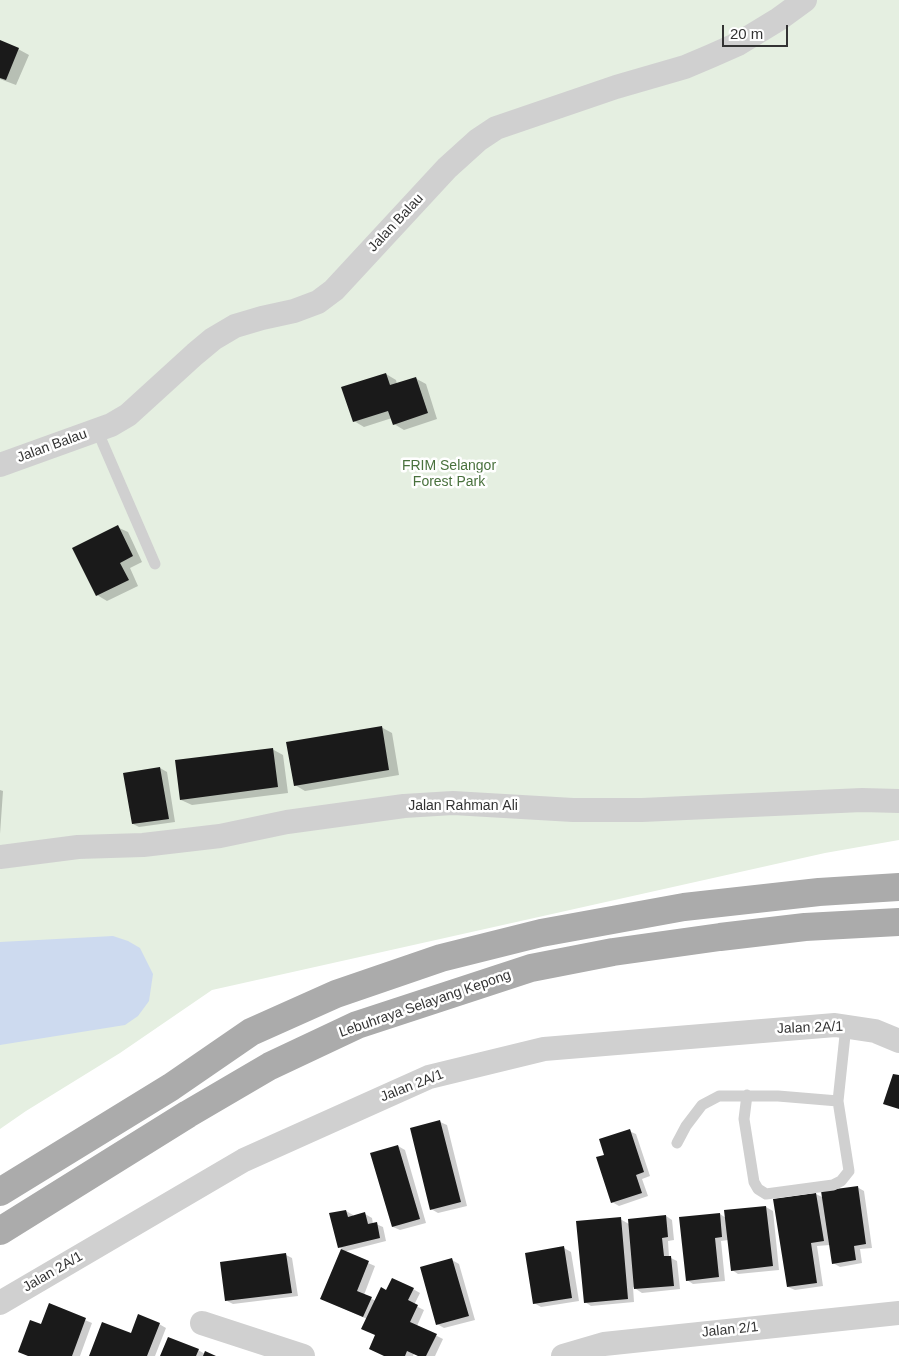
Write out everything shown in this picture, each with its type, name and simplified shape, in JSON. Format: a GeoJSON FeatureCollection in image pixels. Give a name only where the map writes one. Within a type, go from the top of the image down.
{"type":"FeatureCollection","features":[{"type":"Feature","properties":{"kind":"main road"},"geometry":{"type":"LineString","coordinates":[[0,1192],[171,1087],[251,1032],[336,994],[423,964],[541,933],[684,907],[819,892],[899,887]]}},
{"type":"Feature","properties":{"kind":"main road","name":"Lebuhraya Selayang Kepong"},"geometry":{"type":"LineString","coordinates":[[0,1232],[188,1114],[270,1066],[357,1025],[531,968],[613,952],[720,937],[805,928],[899,922]]}},
{"type":"Feature","properties":{"kind":"street","name":"Jalan Balau"},"geometry":{"type":"LineString","coordinates":[[0,465],[111,425],[128,415],[213,339],[235,326],[294,311],[318,302],[334,290],[447,168],[478,140],[496,128],[616,87],[686,67],[746,39],[779,19],[805,0]]}},
{"type":"Feature","properties":{"kind":"street","name":"Jalan Rahman Ali"},"geometry":{"type":"LineString","coordinates":[[0,857],[78,847],[143,845],[210,837],[287,822],[404,806],[453,804],[573,810],[642,810],[862,800],[899,801]]}},
{"type":"Feature","properties":{"kind":"street","name":"Jalan 2A/1"},"geometry":{"type":"LineString","coordinates":[[0,1303],[244,1160],[428,1076],[544,1049],[835,1025],[875,1030],[899,1042]]}},
{"type":"Feature","properties":{"kind":"street","name":"Jalan 2/1"},"geometry":{"type":"LineString","coordinates":[[563,1356],[899,1313]]}},
{"type":"Feature","properties":{"kind":"street"},"geometry":{"type":"LineString","coordinates":[[202,1323],[302,1356]]}},
{"type":"Feature","properties":{"kind":"lane"},"geometry":{"type":"LineString","coordinates":[[97,430],[155,564]]}},
{"type":"Feature","properties":{"kind":"lane"},"geometry":{"type":"LineString","coordinates":[[747,1095],[744,1119],[754,1182],[758,1189],[766,1194],[833,1185],[841,1181],[849,1171],[838,1101],[846,1026]]}},
{"type":"Feature","properties":{"kind":"lane"},"geometry":{"type":"LineString","coordinates":[[677,1143],[686,1126],[702,1105],[719,1096],[778,1096],[838,1101]]}},
{"type":"Feature","properties":{"kind":"green space","name":"FRIM Selangor Forest Park"},"geometry":{"type":"Polygon","coordinates":[[[0,0],[899,0],[899,840],[825,853],[212,990],[120,1053],[0,1129],[0,0]]]}},
{"type":"Feature","properties":{"kind":"water"},"geometry":{"type":"Polygon","coordinates":[[[113,936],[128,941],[140,948],[153,974],[149,1001],[138,1016],[125,1025],[0,1045],[0,942],[113,936]]]}},
{"type":"Feature","properties":{"kind":"building"},"geometry":{"type":"Polygon","coordinates":[[[0,40],[19,48],[6,80],[0,78],[0,40]]]}},
{"type":"Feature","properties":{"kind":"building"},"geometry":{"type":"Polygon","coordinates":[[[386,373],[390,385],[416,377],[428,413],[393,425],[388,411],[353,422],[341,387],[386,373]]]}},
{"type":"Feature","properties":{"kind":"building"},"geometry":{"type":"Polygon","coordinates":[[[118,525],[133,556],[120,563],[129,580],[96,596],[72,548],[118,525]]]}},
{"type":"Feature","properties":{"kind":"building"},"geometry":{"type":"Polygon","coordinates":[[[382,726],[389,770],[294,786],[286,742],[382,726]]]}},
{"type":"Feature","properties":{"kind":"building"},"geometry":{"type":"Polygon","coordinates":[[[273,748],[278,787],[180,800],[175,760],[273,748]]]}},
{"type":"Feature","properties":{"kind":"building"},"geometry":{"type":"Polygon","coordinates":[[[160,767],[169,819],[132,824],[123,773],[160,767]]]}},
{"type":"Feature","properties":{"kind":"building"},"geometry":{"type":"Polygon","coordinates":[[[893,1074],[899,1075],[899,1109],[883,1104],[893,1074]]]}},
{"type":"Feature","properties":{"kind":"building"},"geometry":{"type":"Polygon","coordinates":[[[440,1120],[461,1202],[430,1210],[410,1128],[440,1120]]]}},
{"type":"Feature","properties":{"kind":"building"},"geometry":{"type":"Polygon","coordinates":[[[630,1129],[644,1172],[636,1175],[642,1193],[611,1203],[596,1157],[604,1155],[599,1139],[630,1129]]]}},
{"type":"Feature","properties":{"kind":"building"},"geometry":{"type":"Polygon","coordinates":[[[398,1145],[420,1219],[392,1227],[370,1153],[398,1145]]]}},
{"type":"Feature","properties":{"kind":"building"},"geometry":{"type":"Polygon","coordinates":[[[858,1186],[866,1244],[854,1246],[856,1260],[832,1264],[821,1191],[858,1186]]]}},
{"type":"Feature","properties":{"kind":"building"},"geometry":{"type":"Polygon","coordinates":[[[816,1193],[824,1241],[811,1243],[817,1283],[787,1287],[773,1199],[816,1193]]]}},
{"type":"Feature","properties":{"kind":"building"},"geometry":{"type":"Polygon","coordinates":[[[766,1206],[773,1266],[731,1271],[724,1210],[766,1206]]]}},
{"type":"Feature","properties":{"kind":"building"},"geometry":{"type":"Polygon","coordinates":[[[346,1210],[348,1217],[365,1212],[368,1224],[377,1222],[380,1238],[338,1248],[329,1213],[346,1210]]]}},
{"type":"Feature","properties":{"kind":"building"},"geometry":{"type":"Polygon","coordinates":[[[720,1213],[722,1237],[715,1238],[719,1277],[686,1281],[679,1217],[720,1213]]]}},
{"type":"Feature","properties":{"kind":"building"},"geometry":{"type":"Polygon","coordinates":[[[666,1215],[668,1237],[662,1238],[664,1256],[671,1256],[674,1286],[634,1289],[628,1219],[666,1215]]]}},
{"type":"Feature","properties":{"kind":"building"},"geometry":{"type":"Polygon","coordinates":[[[621,1217],[628,1299],[584,1303],[576,1221],[621,1217]]]}},
{"type":"Feature","properties":{"kind":"building"},"geometry":{"type":"Polygon","coordinates":[[[564,1246],[572,1298],[533,1304],[525,1253],[564,1246]]]}},
{"type":"Feature","properties":{"kind":"building"},"geometry":{"type":"Polygon","coordinates":[[[341,1249],[369,1261],[357,1291],[372,1297],[363,1317],[320,1299],[341,1249]]]}},
{"type":"Feature","properties":{"kind":"building"},"geometry":{"type":"Polygon","coordinates":[[[286,1253],[292,1293],[225,1301],[220,1262],[286,1253]]]}},
{"type":"Feature","properties":{"kind":"building"},"geometry":{"type":"Polygon","coordinates":[[[452,1258],[469,1316],[436,1325],[420,1267],[452,1258]]]}},
{"type":"Feature","properties":{"kind":"building"},"geometry":{"type":"Polygon","coordinates":[[[392,1278],[414,1288],[408,1300],[418,1305],[410,1322],[437,1334],[426,1356],[418,1356],[407,1351],[405,1356],[384,1356],[369,1349],[375,1335],[361,1329],[381,1287],[386,1290],[392,1278]]]}},
{"type":"Feature","properties":{"kind":"building"},"geometry":{"type":"Polygon","coordinates":[[[49,1303],[86,1318],[72,1356],[28,1356],[18,1352],[30,1320],[41,1324],[49,1303]]]}},
{"type":"Feature","properties":{"kind":"building"},"geometry":{"type":"Polygon","coordinates":[[[138,1314],[160,1323],[147,1356],[89,1356],[102,1322],[131,1333],[138,1314]]]}},
{"type":"Feature","properties":{"kind":"building"},"geometry":{"type":"Polygon","coordinates":[[[168,1337],[199,1349],[196,1356],[160,1356],[168,1337]]]}},
{"type":"Feature","properties":{"kind":"building"},"geometry":{"type":"Polygon","coordinates":[[[205,1351],[216,1356],[203,1356],[205,1351]]]}}]}
